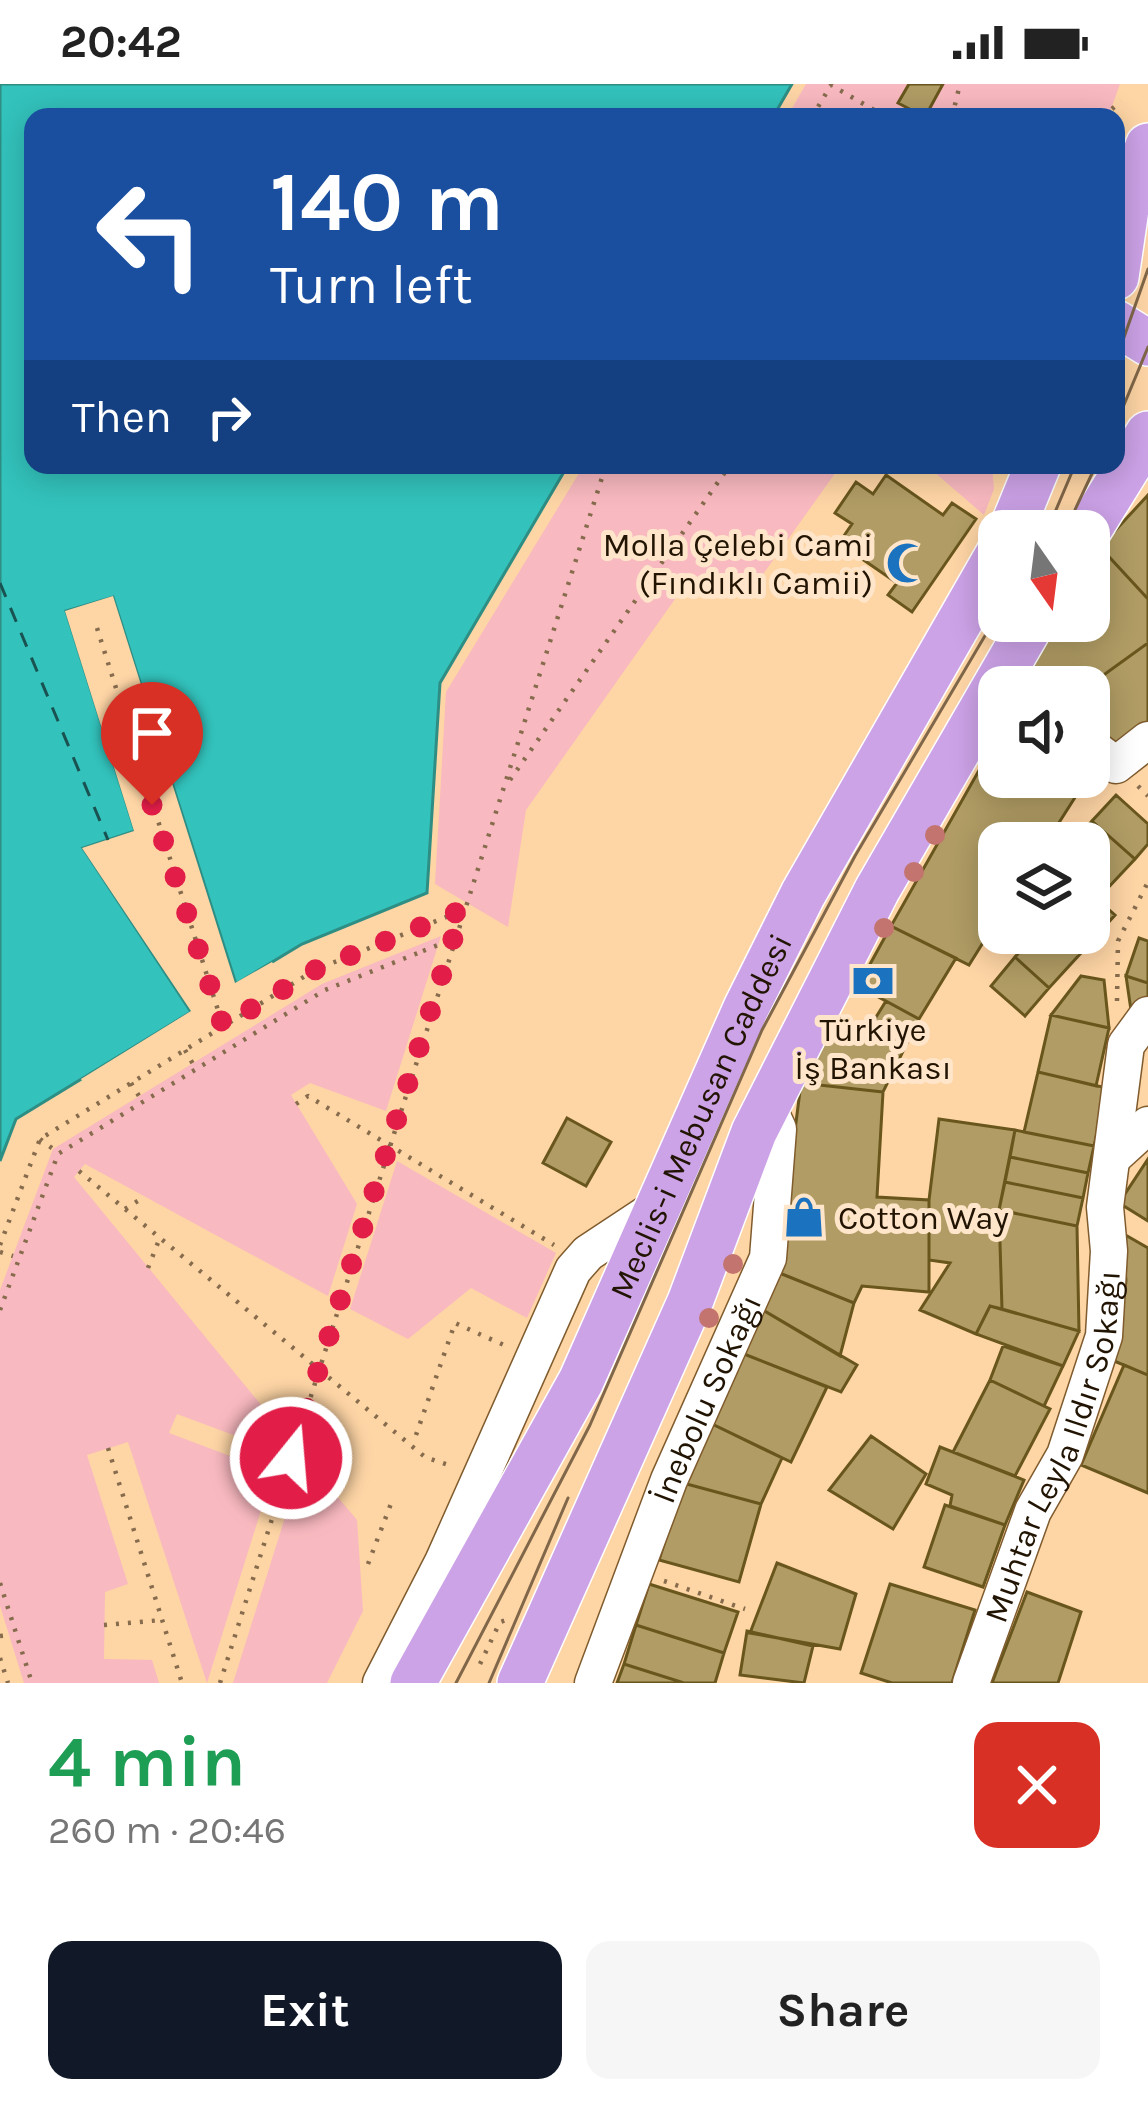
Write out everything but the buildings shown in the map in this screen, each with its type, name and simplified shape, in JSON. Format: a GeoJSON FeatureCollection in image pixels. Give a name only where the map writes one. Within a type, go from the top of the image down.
{"type":"FeatureCollection","features":[{"type":"Feature","properties":{"kind":"main road"},"geometry":{"type":"LineString","coordinates":[[1125,211],[1148,146]]}},
{"type":"Feature","properties":{"kind":"main road"},"geometry":{"type":"LineString","coordinates":[[1125,471],[1148,434]]}},
{"type":"Feature","properties":{"kind":"main road"},"geometry":{"type":"LineString","coordinates":[[1019,510],[1034,474]]}},
{"type":"Feature","properties":{"kind":"main road"},"geometry":{"type":"LineString","coordinates":[[1101,510],[1123,474]]}},
{"type":"Feature","properties":{"kind":"main road","name":"Meclis-i Mebusan Caddesi"},"geometry":{"type":"LineString","coordinates":[[413,1683],[476,1564],[551,1440],[803,894],[978,590]]}},
{"type":"Feature","properties":{"kind":"main road","name":"Meclis-i Mebusan Caddesi"},"geometry":{"type":"LineString","coordinates":[[501,1674],[689,1302],[767,1105],[877,890],[978,726]]}},
{"type":"Feature","properties":{"kind":"street"},"geometry":{"type":"LineString","coordinates":[[1110,753],[1148,740]]}},
{"type":"Feature","properties":{"kind":"street","name":"Muhtar Leyla Ildır Sokağı"},"geometry":{"type":"LineString","coordinates":[[971,1683],[1033,1510],[1065,1455],[1104,1336],[1109,1251],[1105,1207],[1137,1030]]}},
{"type":"Feature","properties":{"kind":"street","name":"İnebolu Sokağı"},"geometry":{"type":"LineString","coordinates":[[592,1683],[669,1480],[768,1258],[778,1129],[767,1105]]}},
{"type":"Feature","properties":{"kind":"street"},"geometry":{"type":"LineString","coordinates":[[1112,1158],[1148,1125]]}},
{"type":"Feature","properties":{"kind":"street"},"geometry":{"type":"LineString","coordinates":[[381,1683],[482,1476],[579,1260],[656,1208]]}},
{"type":"Feature","properties":{"kind":"path"},"geometry":{"type":"LineString","coordinates":[[818,108],[832,85],[871,108]]}},
{"type":"Feature","properties":{"kind":"path"},"geometry":{"type":"LineString","coordinates":[[1113,108],[1121,101]]}},
{"type":"Feature","properties":{"kind":"path"},"geometry":{"type":"LineString","coordinates":[[220,1683],[603,474]]}},
{"type":"Feature","properties":{"kind":"path"},"geometry":{"type":"LineString","coordinates":[[507,783],[724,474]]}},
{"type":"Feature","properties":{"kind":"path"},"geometry":{"type":"LineString","coordinates":[[97,628],[223,1026]]}},
{"type":"Feature","properties":{"kind":"path"},"geometry":{"type":"LineString","coordinates":[[1137,1030],[1115,992],[1118,941],[1148,882]]}},
{"type":"Feature","properties":{"kind":"path"},"geometry":{"type":"LineString","coordinates":[[13,1256],[0,1248],[40,1139],[315,970],[462,910]]}},
{"type":"Feature","properties":{"kind":"path"},"geometry":{"type":"LineString","coordinates":[[0,1310],[58,1154],[325,990],[453,939]]}},
{"type":"Feature","properties":{"kind":"path"},"geometry":{"type":"LineString","coordinates":[[185,1050],[193,1064]]}},
{"type":"Feature","properties":{"kind":"path"},"geometry":{"type":"LineString","coordinates":[[131,1083],[139,1096]]}},
{"type":"Feature","properties":{"kind":"path"},"geometry":{"type":"LineString","coordinates":[[296,1104],[308,1096],[386,1148],[579,1260]]}},
{"type":"Feature","properties":{"kind":"path"},"geometry":{"type":"LineString","coordinates":[[40,1139],[52,1150]]}},
{"type":"Feature","properties":{"kind":"path"},"geometry":{"type":"LineString","coordinates":[[79,1171],[425,1456],[482,1476]]}},
{"type":"Feature","properties":{"kind":"path"},"geometry":{"type":"LineString","coordinates":[[125,1209],[144,1197]]}},
{"type":"Feature","properties":{"kind":"path"},"geometry":{"type":"LineString","coordinates":[[148,1268],[160,1238]]}},
{"type":"Feature","properties":{"kind":"path"},"geometry":{"type":"LineString","coordinates":[[416,1435],[455,1323],[532,1358]]}},
{"type":"Feature","properties":{"kind":"path"},"geometry":{"type":"LineString","coordinates":[[108,1448],[182,1683]]}},
{"type":"Feature","properties":{"kind":"path"},"geometry":{"type":"LineString","coordinates":[[368,1564],[392,1502]]}},
{"type":"Feature","properties":{"kind":"path"},"geometry":{"type":"LineString","coordinates":[[636,1572],[745,1609]]}},
{"type":"Feature","properties":{"kind":"path"},"geometry":{"type":"LineString","coordinates":[[0,1583],[32,1683]]}},
{"type":"Feature","properties":{"kind":"path"},"geometry":{"type":"LineString","coordinates":[[501,1674],[500,1622],[509,1619]]}},
{"type":"Feature","properties":{"kind":"path"},"geometry":{"type":"LineString","coordinates":[[104,1625],[162,1620]]}},
{"type":"Feature","properties":{"kind":"path"},"geometry":{"type":"LineString","coordinates":[[0,1636],[9,1635]]}},
{"type":"Feature","properties":{"kind":"path"},"geometry":{"type":"LineString","coordinates":[[0,1658],[8,1683]]}},
{"type":"Feature","properties":{"kind":"shaded area"},"geometry":{"type":"Polygon","coordinates":[[[806,84],[1120,84],[1111,108],[792,108],[806,84]]]}},
{"type":"Feature","properties":{"kind":"shaded area"},"geometry":{"type":"Polygon","coordinates":[[[579,474],[835,474],[749,594],[692,575],[526,810],[508,927],[435,884],[446,692],[579,474]]]}},
{"type":"Feature","properties":{"kind":"shaded area"},"geometry":{"type":"Polygon","coordinates":[[[936,474],[993,474],[994,489],[986,510],[978,510],[936,474]]]}},
{"type":"Feature","properties":{"kind":"shaded area"},"geometry":{"type":"Polygon","coordinates":[[[441,936],[386,1111],[310,1083],[291,1095],[357,1204],[328,1296],[85,1164],[74,1177],[285,1434],[279,1452],[177,1414],[169,1433],[273,1472],[207,1683],[128,1442],[87,1455],[128,1584],[105,1592],[104,1659],[152,1660],[159,1683],[24,1683],[0,1606],[0,1290],[53,1149],[322,984],[441,936]]]}},
{"type":"Feature","properties":{"kind":"shaded area"},"geometry":{"type":"Polygon","coordinates":[[[397,1161],[556,1253],[527,1318],[471,1288],[408,1339],[350,1309],[397,1161]]]}},
{"type":"Feature","properties":{"kind":"shaded area"},"geometry":{"type":"Polygon","coordinates":[[[304,1457],[357,1520],[363,1611],[327,1683],[233,1683],[304,1457]]]}},
{"type":"Feature","properties":{"kind":"water"},"geometry":{"type":"Polygon","coordinates":[[[0,84],[792,84],[778,108],[24,108],[24,474],[563,474],[440,683],[427,893],[302,944],[236,984],[113,597],[66,611],[135,831],[83,848],[191,1012],[16,1119],[0,1161],[0,84]]]}},
{"type":"Feature","properties":{"kind":"pier"},"geometry":{"type":"Polygon","coordinates":[[[113,596],[235,983],[272,962],[275,967],[238,990],[230,987],[109,604],[73,615],[141,831],[137,837],[92,851],[197,1012],[84,1084],[81,1079],[191,1011],[82,848],[134,831],[65,611],[113,596]]]}},
{"type":"Feature","properties":{"kind":"ferry route"},"geometry":{"type":"LineString","coordinates":[[0,583],[108,840]]}},
{"type":"Feature","properties":{"kind":"tram line"},"geometry":{"type":"LineString","coordinates":[[1125,334],[1148,269]]}},
{"type":"Feature","properties":{"kind":"tram line"},"geometry":{"type":"LineString","coordinates":[[1125,402],[1148,347]]}},
{"type":"Feature","properties":{"kind":"tram line"},"geometry":{"type":"LineString","coordinates":[[1056,510],[1071,474]]}},
{"type":"Feature","properties":{"kind":"tram line"},"geometry":{"type":"LineString","coordinates":[[1075,510],[1092,474]]}},
{"type":"Feature","properties":{"kind":"tram line"},"geometry":{"type":"LineString","coordinates":[[456,1683],[590,1425],[762,1030],[855,856],[981,642]]}},
{"type":"Feature","properties":{"kind":"tram line"},"geometry":{"type":"LineString","coordinates":[[489,1683],[568,1498]]}},
{"type":"Feature","properties":{"kind":"place","name":"Molla Çelebi Cami (Fındıklı Camii)"},"geometry":{"type":"Point","coordinates":[907,563]}},
{"type":"Feature","properties":{"kind":"place","name":"Türkiye İş Bankası"},"geometry":{"type":"Point","coordinates":[873,981]}},
{"type":"Feature","properties":{"kind":"place","name":"Cotton Way"},"geometry":{"type":"Point","coordinates":[804,1217]}},
{"type":"Feature","properties":{"kind":"route"},"geometry":{"type":"LineString","coordinates":[[152,805],[223,1026],[315,970],[462,910],[291,1458]]}}]}
